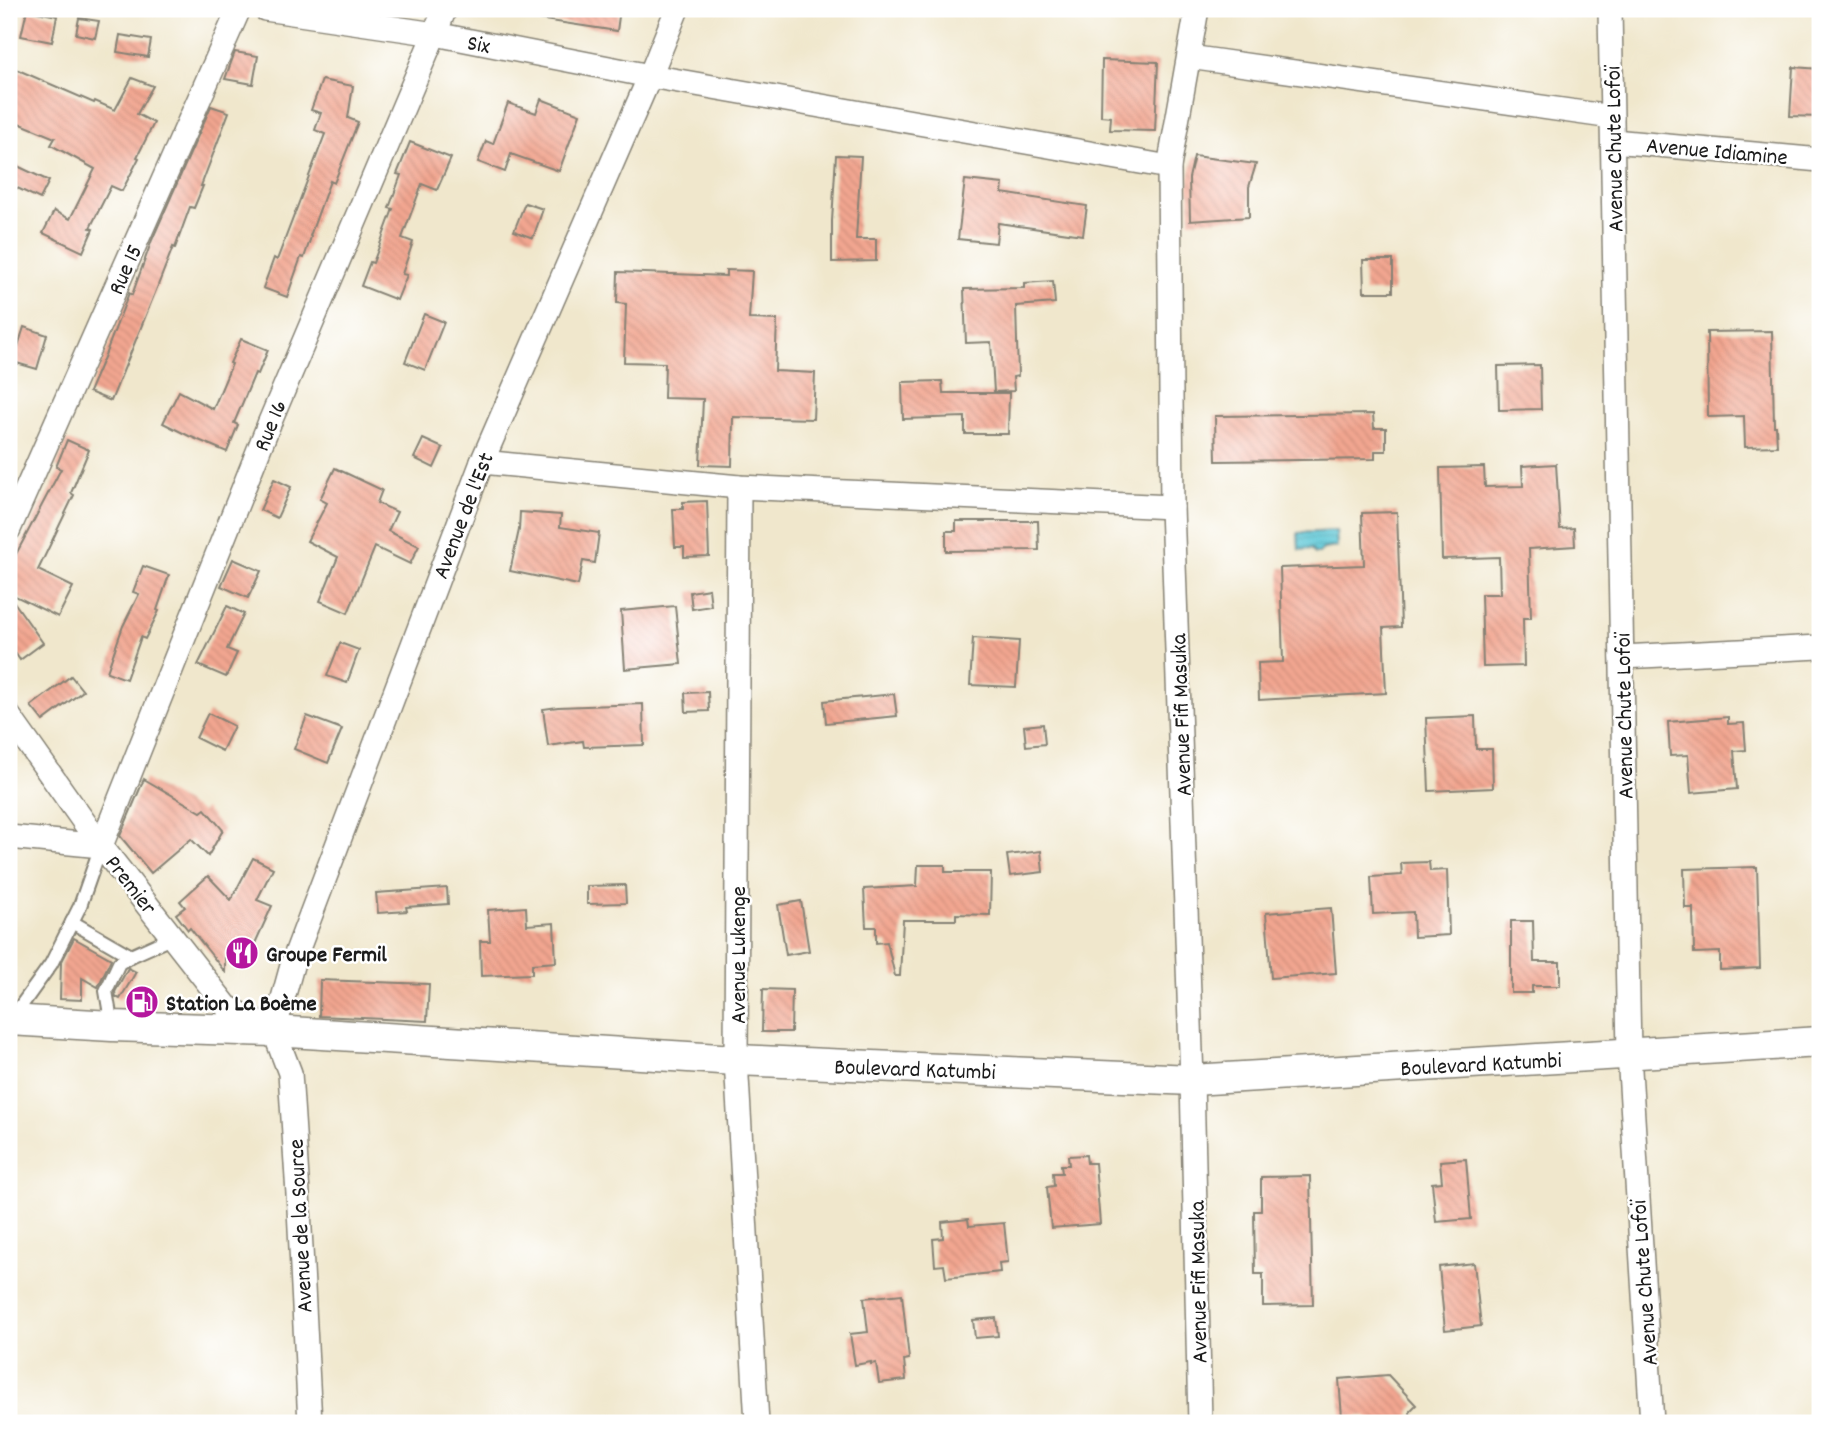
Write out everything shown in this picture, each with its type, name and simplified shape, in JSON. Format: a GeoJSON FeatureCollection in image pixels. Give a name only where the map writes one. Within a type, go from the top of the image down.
{"type":"FeatureCollection","features":[{"type":"Feature","properties":{"kind":"street","name":"Rue 15"},"geometry":{"type":"LineString","coordinates":[[9,529],[239,9]]}},
{"type":"Feature","properties":{"kind":"street","name":"Six"},"geometry":{"type":"LineString","coordinates":[[265,9],[435,34],[650,76],[1169,167]]}},
{"type":"Feature","properties":{"kind":"street","name":"Rue 16"},"geometry":{"type":"LineString","coordinates":[[102,846],[269,424],[445,9]]}},
{"type":"Feature","properties":{"kind":"street","name":"Avenue de l'Est"},"geometry":{"type":"LineString","coordinates":[[274,1031],[293,962],[482,462],[677,9]]}},
{"type":"Feature","properties":{"kind":"street","name":"Avenue Fifi Masuka"},"geometry":{"type":"LineString","coordinates":[[1197,9],[1169,167],[1172,507],[1192,1080],[1200,1423]]}},
{"type":"Feature","properties":{"kind":"street","name":"Avenue Chute Lofoï"},"geometry":{"type":"LineString","coordinates":[[1610,9],[1629,1054],[1652,1423]]}},
{"type":"Feature","properties":{"kind":"street"},"geometry":{"type":"LineString","coordinates":[[1189,57],[1612,117]]}},
{"type":"Feature","properties":{"kind":"street","name":"Avenue Idiamine"},"geometry":{"type":"LineString","coordinates":[[1613,141],[1820,160]]}},
{"type":"Feature","properties":{"kind":"street"},"geometry":{"type":"LineString","coordinates":[[482,462],[739,487],[1172,507]]}},
{"type":"Feature","properties":{"kind":"street","name":"Avenue Lukenge"},"geometry":{"type":"LineString","coordinates":[[739,487],[736,1060],[757,1423]]}},
{"type":"Feature","properties":{"kind":"street"},"geometry":{"type":"LineString","coordinates":[[1622,657],[1820,647]]}},
{"type":"Feature","properties":{"kind":"street","name":"Premier"},"geometry":{"type":"LineString","coordinates":[[9,716],[102,846],[227,1006],[274,1031]]}},
{"type":"Feature","properties":{"kind":"street"},"geometry":{"type":"LineString","coordinates":[[9,837],[102,846]]}},
{"type":"Feature","properties":{"kind":"street","name":"Boulevard Katumbi"},"geometry":{"type":"LineString","coordinates":[[10,1020],[274,1031],[736,1060],[1192,1080],[1820,1042]]}},
{"type":"Feature","properties":{"kind":"street","name":"Avenue de la Source"},"geometry":{"type":"LineString","coordinates":[[274,1031],[290,1073],[310,1423]]}},
{"type":"Feature","properties":{"kind":"lane"},"geometry":{"type":"LineString","coordinates":[[10,1020],[51,964],[80,906],[102,846]]}},
{"type":"Feature","properties":{"kind":"lane"},"geometry":{"type":"LineString","coordinates":[[72,922],[131,956]]}},
{"type":"Feature","properties":{"kind":"lane"},"geometry":{"type":"LineString","coordinates":[[112,1026],[106,991],[120,964],[131,956],[173,937]]}},
{"type":"Feature","properties":{"kind":"water"},"geometry":{"type":"Polygon","coordinates":[[[1336,531],[1337,547],[1323,549],[1319,554],[1315,554],[1312,549],[1299,550],[1298,533],[1336,531]]]}},
{"type":"Feature","properties":{"kind":"building"},"geometry":{"type":"Polygon","coordinates":[[[538,9],[620,9],[617,31],[537,19],[538,9]]]}},
{"type":"Feature","properties":{"kind":"building"},"geometry":{"type":"Polygon","coordinates":[[[27,10],[57,16],[52,42],[21,36],[27,10]]]}},
{"type":"Feature","properties":{"kind":"building"},"geometry":{"type":"Polygon","coordinates":[[[79,18],[99,21],[95,38],[76,34],[79,18]]]}},
{"type":"Feature","properties":{"kind":"building"},"geometry":{"type":"Polygon","coordinates":[[[120,35],[151,40],[148,57],[117,52],[120,35]]]}},
{"type":"Feature","properties":{"kind":"building"},"geometry":{"type":"Polygon","coordinates":[[[235,52],[258,56],[253,84],[225,79],[235,52]]]}},
{"type":"Feature","properties":{"kind":"building"},"geometry":{"type":"Polygon","coordinates":[[[1102,60],[1158,62],[1155,131],[1110,130],[1111,117],[1101,116],[1102,60]]]}},
{"type":"Feature","properties":{"kind":"building"},"geometry":{"type":"Polygon","coordinates":[[[9,66],[115,110],[132,78],[153,86],[137,114],[154,123],[122,191],[111,186],[90,228],[93,229],[83,252],[43,233],[54,211],[70,219],[95,169],[51,145],[55,138],[9,119],[9,66]]]}},
{"type":"Feature","properties":{"kind":"building"},"geometry":{"type":"Polygon","coordinates":[[[1793,67],[1820,69],[1820,117],[1790,116],[1793,67]]]}},
{"type":"Feature","properties":{"kind":"building"},"geometry":{"type":"Polygon","coordinates":[[[322,80],[353,86],[348,118],[358,122],[334,183],[330,181],[304,258],[301,257],[287,297],[263,288],[274,258],[277,260],[325,134],[315,130],[321,113],[311,110],[322,80]]]}},
{"type":"Feature","properties":{"kind":"building"},"geometry":{"type":"Polygon","coordinates":[[[541,99],[580,114],[559,171],[511,154],[505,172],[478,162],[486,141],[493,144],[508,103],[536,113],[541,99]]]}},
{"type":"Feature","properties":{"kind":"building"},"geometry":{"type":"Polygon","coordinates":[[[211,106],[229,112],[203,186],[194,208],[190,207],[111,401],[89,392],[211,106]]]}},
{"type":"Feature","properties":{"kind":"building"},"geometry":{"type":"Polygon","coordinates":[[[410,142],[451,158],[437,190],[422,184],[402,238],[413,242],[402,274],[407,275],[397,300],[361,286],[370,262],[373,263],[393,209],[389,208],[401,175],[397,174],[410,142]]]}},
{"type":"Feature","properties":{"kind":"building"},"geometry":{"type":"Polygon","coordinates":[[[836,155],[861,156],[856,239],[876,239],[876,261],[832,262],[836,155]]]}},
{"type":"Feature","properties":{"kind":"building"},"geometry":{"type":"Polygon","coordinates":[[[1194,156],[1256,164],[1249,187],[1249,217],[1190,221],[1189,178],[1194,156]]]}},
{"type":"Feature","properties":{"kind":"building"},"geometry":{"type":"Polygon","coordinates":[[[9,162],[49,181],[40,199],[9,184],[9,162]]]}},
{"type":"Feature","properties":{"kind":"building"},"geometry":{"type":"Polygon","coordinates":[[[965,180],[1003,184],[1002,193],[1087,206],[1083,235],[998,223],[996,243],[958,239],[965,180]]]}},
{"type":"Feature","properties":{"kind":"building"},"geometry":{"type":"Polygon","coordinates":[[[525,203],[543,209],[533,238],[514,231],[525,203]]]}},
{"type":"Feature","properties":{"kind":"building"},"geometry":{"type":"Polygon","coordinates":[[[1363,260],[1393,260],[1393,292],[1364,292],[1363,260]]]}},
{"type":"Feature","properties":{"kind":"building"},"geometry":{"type":"Polygon","coordinates":[[[726,270],[752,271],[749,319],[777,320],[775,371],[815,373],[813,419],[733,417],[732,466],[700,465],[703,399],[664,398],[665,363],[624,362],[626,304],[617,303],[618,272],[726,276],[726,270]]]}},
{"type":"Feature","properties":{"kind":"building"},"geometry":{"type":"Polygon","coordinates":[[[1053,281],[1055,303],[1016,306],[1018,376],[1013,377],[1014,391],[994,392],[991,342],[966,343],[964,289],[1024,288],[1024,283],[1053,281]]]}},
{"type":"Feature","properties":{"kind":"building"},"geometry":{"type":"Polygon","coordinates":[[[424,314],[444,322],[425,370],[405,362],[424,314]]]}},
{"type":"Feature","properties":{"kind":"building"},"geometry":{"type":"Polygon","coordinates":[[[24,327],[47,335],[37,369],[13,362],[24,327]]]}},
{"type":"Feature","properties":{"kind":"building"},"geometry":{"type":"Polygon","coordinates":[[[1772,331],[1774,426],[1777,446],[1745,447],[1744,416],[1708,417],[1707,332],[1772,331]]]}},
{"type":"Feature","properties":{"kind":"building"},"geometry":{"type":"Polygon","coordinates":[[[241,339],[268,350],[234,423],[238,425],[227,452],[163,423],[179,391],[213,409],[241,339]]]}},
{"type":"Feature","properties":{"kind":"building"},"geometry":{"type":"Polygon","coordinates":[[[1540,365],[1541,409],[1499,410],[1498,366],[1540,365]]]}},
{"type":"Feature","properties":{"kind":"building"},"geometry":{"type":"Polygon","coordinates":[[[942,381],[943,393],[1009,393],[1008,434],[965,434],[965,417],[903,419],[902,382],[942,381]]]}},
{"type":"Feature","properties":{"kind":"building"},"geometry":{"type":"Polygon","coordinates":[[[1373,414],[1374,428],[1386,428],[1386,451],[1375,451],[1375,459],[1216,461],[1215,416],[1373,414]]]}},
{"type":"Feature","properties":{"kind":"building"},"geometry":{"type":"Polygon","coordinates":[[[423,439],[443,448],[434,468],[414,458],[423,439]]]}},
{"type":"Feature","properties":{"kind":"building"},"geometry":{"type":"Polygon","coordinates":[[[67,440],[89,450],[71,493],[74,495],[38,570],[73,587],[58,617],[9,593],[9,556],[14,558],[61,469],[56,467],[67,440]]]}},
{"type":"Feature","properties":{"kind":"building"},"geometry":{"type":"Polygon","coordinates":[[[1556,464],[1560,529],[1574,528],[1575,546],[1529,549],[1531,618],[1523,618],[1524,666],[1483,667],[1481,594],[1500,594],[1499,557],[1442,559],[1440,468],[1484,467],[1485,487],[1523,486],[1522,466],[1556,464]]]}},
{"type":"Feature","properties":{"kind":"building"},"geometry":{"type":"Polygon","coordinates":[[[335,468],[382,490],[377,503],[397,512],[388,531],[419,546],[410,564],[375,547],[348,613],[320,601],[338,557],[307,541],[327,503],[320,499],[335,468]]]}},
{"type":"Feature","properties":{"kind":"building"},"geometry":{"type":"Polygon","coordinates":[[[274,479],[291,487],[277,518],[260,510],[274,479]]]}},
{"type":"Feature","properties":{"kind":"building"},"geometry":{"type":"Polygon","coordinates":[[[707,501],[709,556],[684,557],[684,547],[675,547],[673,509],[683,509],[683,502],[707,501]]]}},
{"type":"Feature","properties":{"kind":"building"},"geometry":{"type":"Polygon","coordinates":[[[520,512],[561,515],[560,527],[599,533],[595,563],[583,561],[578,585],[510,571],[520,512]]]}},
{"type":"Feature","properties":{"kind":"building"},"geometry":{"type":"Polygon","coordinates":[[[1397,512],[1401,627],[1383,628],[1386,693],[1259,700],[1258,663],[1283,662],[1280,568],[1364,565],[1362,513],[1397,512]]]}},
{"type":"Feature","properties":{"kind":"building"},"geometry":{"type":"Polygon","coordinates":[[[956,521],[1038,521],[1039,550],[946,551],[946,531],[956,531],[956,521]]]}},
{"type":"Feature","properties":{"kind":"building"},"geometry":{"type":"Polygon","coordinates":[[[233,559],[261,571],[248,598],[221,586],[233,559]]]}},
{"type":"Feature","properties":{"kind":"building"},"geometry":{"type":"Polygon","coordinates":[[[143,566],[169,575],[157,610],[159,611],[145,639],[141,637],[126,679],[107,672],[123,626],[139,594],[133,592],[143,566]]]}},
{"type":"Feature","properties":{"kind":"building"},"geometry":{"type":"Polygon","coordinates":[[[709,589],[711,606],[692,609],[690,592],[709,589]]]}},
{"type":"Feature","properties":{"kind":"building"},"geometry":{"type":"Polygon","coordinates":[[[9,595],[43,643],[20,660],[9,644],[9,595]]]}},
{"type":"Feature","properties":{"kind":"building"},"geometry":{"type":"Polygon","coordinates":[[[227,606],[244,614],[227,649],[237,653],[226,677],[198,665],[227,606]]]}},
{"type":"Feature","properties":{"kind":"building"},"geometry":{"type":"Polygon","coordinates":[[[675,606],[681,664],[625,669],[621,611],[675,606]]]}},
{"type":"Feature","properties":{"kind":"building"},"geometry":{"type":"Polygon","coordinates":[[[973,638],[1019,641],[1016,687],[970,685],[973,638]]]}},
{"type":"Feature","properties":{"kind":"building"},"geometry":{"type":"Polygon","coordinates":[[[340,643],[359,650],[347,683],[327,676],[340,643]]]}},
{"type":"Feature","properties":{"kind":"building"},"geometry":{"type":"Polygon","coordinates":[[[71,676],[83,691],[43,721],[31,706],[71,676]]]}},
{"type":"Feature","properties":{"kind":"building"},"geometry":{"type":"Polygon","coordinates":[[[708,692],[709,711],[686,712],[685,693],[708,692]]]}},
{"type":"Feature","properties":{"kind":"building"},"geometry":{"type":"Polygon","coordinates":[[[894,694],[897,716],[826,723],[824,701],[894,694]]]}},
{"type":"Feature","properties":{"kind":"building"},"geometry":{"type":"Polygon","coordinates":[[[643,704],[644,745],[584,747],[583,741],[548,746],[543,709],[643,704]]]}},
{"type":"Feature","properties":{"kind":"building"},"geometry":{"type":"Polygon","coordinates":[[[208,713],[234,726],[222,751],[196,738],[208,713]]]}},
{"type":"Feature","properties":{"kind":"building"},"geometry":{"type":"Polygon","coordinates":[[[307,716],[342,729],[328,763],[294,749],[307,716]]]}},
{"type":"Feature","properties":{"kind":"building"},"geometry":{"type":"Polygon","coordinates":[[[1475,716],[1476,749],[1492,749],[1493,788],[1429,791],[1426,718],[1475,716]]]}},
{"type":"Feature","properties":{"kind":"building"},"geometry":{"type":"Polygon","coordinates":[[[1728,717],[1728,724],[1744,723],[1746,750],[1734,751],[1737,789],[1691,793],[1688,755],[1670,756],[1668,722],[1728,717]]]}},
{"type":"Feature","properties":{"kind":"building"},"geometry":{"type":"Polygon","coordinates":[[[1043,724],[1045,744],[1026,746],[1024,726],[1043,724]]]}},
{"type":"Feature","properties":{"kind":"building"},"geometry":{"type":"Polygon","coordinates":[[[144,779],[201,812],[205,809],[223,830],[208,856],[191,839],[151,873],[120,836],[144,779]]]}},
{"type":"Feature","properties":{"kind":"building"},"geometry":{"type":"Polygon","coordinates":[[[1041,851],[1043,872],[1010,876],[1007,855],[1041,851]]]}},
{"type":"Feature","properties":{"kind":"building"},"geometry":{"type":"Polygon","coordinates":[[[253,858],[273,868],[257,900],[272,906],[252,950],[225,951],[225,972],[176,914],[185,907],[180,901],[208,876],[231,900],[253,858]]]}},
{"type":"Feature","properties":{"kind":"building"},"geometry":{"type":"Polygon","coordinates":[[[1429,862],[1430,871],[1447,870],[1449,935],[1414,937],[1413,912],[1373,914],[1371,877],[1402,875],[1401,863],[1429,862]]]}},
{"type":"Feature","properties":{"kind":"building"},"geometry":{"type":"Polygon","coordinates":[[[918,865],[945,865],[945,872],[991,872],[990,915],[956,914],[956,920],[903,920],[900,976],[895,976],[887,942],[876,943],[876,927],[866,927],[864,889],[917,886],[918,865]]]}},
{"type":"Feature","properties":{"kind":"building"},"geometry":{"type":"Polygon","coordinates":[[[1757,867],[1760,968],[1720,970],[1720,952],[1694,953],[1693,908],[1685,908],[1684,869],[1757,867]]]}},
{"type":"Feature","properties":{"kind":"building"},"geometry":{"type":"Polygon","coordinates":[[[625,885],[626,903],[587,904],[587,886],[625,885]]]}},
{"type":"Feature","properties":{"kind":"building"},"geometry":{"type":"Polygon","coordinates":[[[447,888],[448,904],[406,907],[407,911],[378,913],[376,893],[447,888]]]}},
{"type":"Feature","properties":{"kind":"building"},"geometry":{"type":"Polygon","coordinates":[[[801,901],[809,951],[786,955],[778,905],[801,901]]]}},
{"type":"Feature","properties":{"kind":"building"},"geometry":{"type":"Polygon","coordinates":[[[526,907],[527,925],[554,923],[556,962],[532,964],[532,974],[481,976],[480,941],[490,941],[488,910],[526,907]]]}},
{"type":"Feature","properties":{"kind":"building"},"geometry":{"type":"Polygon","coordinates":[[[1331,908],[1336,973],[1271,978],[1266,913],[1331,908]]]}},
{"type":"Feature","properties":{"kind":"building"},"geometry":{"type":"Polygon","coordinates":[[[1511,921],[1533,921],[1534,962],[1560,962],[1560,986],[1532,986],[1532,993],[1511,993],[1511,921]]]}},
{"type":"Feature","properties":{"kind":"building"},"geometry":{"type":"Polygon","coordinates":[[[74,938],[111,959],[98,987],[82,978],[82,1000],[60,999],[61,963],[74,938]]]}},
{"type":"Feature","properties":{"kind":"building"},"geometry":{"type":"Polygon","coordinates":[[[128,968],[136,972],[120,999],[115,992],[128,968]]]}},
{"type":"Feature","properties":{"kind":"building"},"geometry":{"type":"Polygon","coordinates":[[[320,980],[429,984],[427,1021],[319,1016],[320,980]]]}},
{"type":"Feature","properties":{"kind":"building"},"geometry":{"type":"Polygon","coordinates":[[[763,989],[792,990],[791,1032],[762,1032],[763,989]]]}},
{"type":"Feature","properties":{"kind":"building"},"geometry":{"type":"Polygon","coordinates":[[[1086,1155],[1087,1163],[1095,1163],[1100,1224],[1051,1228],[1047,1187],[1054,1186],[1053,1173],[1062,1173],[1061,1165],[1069,1165],[1068,1156],[1086,1155]]]}},
{"type":"Feature","properties":{"kind":"building"},"geometry":{"type":"Polygon","coordinates":[[[1466,1159],[1471,1219],[1436,1222],[1432,1183],[1442,1182],[1440,1161],[1466,1159]]]}},
{"type":"Feature","properties":{"kind":"building"},"geometry":{"type":"Polygon","coordinates":[[[1310,1176],[1313,1305],[1263,1306],[1263,1274],[1255,1274],[1254,1211],[1261,1211],[1261,1177],[1310,1176]]]}},
{"type":"Feature","properties":{"kind":"building"},"geometry":{"type":"Polygon","coordinates":[[[968,1219],[969,1226],[1004,1223],[1008,1262],[999,1263],[1000,1272],[946,1278],[944,1265],[935,1266],[933,1239],[943,1238],[942,1222],[968,1219]]]}},
{"type":"Feature","properties":{"kind":"building"},"geometry":{"type":"Polygon","coordinates":[[[1474,1263],[1481,1326],[1445,1330],[1439,1267],[1474,1263]]]}},
{"type":"Feature","properties":{"kind":"building"},"geometry":{"type":"Polygon","coordinates":[[[902,1294],[909,1359],[904,1360],[906,1380],[879,1383],[876,1363],[855,1365],[850,1334],[868,1332],[864,1298],[902,1294]]]}},
{"type":"Feature","properties":{"kind":"building"},"geometry":{"type":"Polygon","coordinates":[[[996,1318],[998,1336],[975,1338],[973,1320],[996,1318]]]}},
{"type":"Feature","properties":{"kind":"building"},"geometry":{"type":"Polygon","coordinates":[[[1388,1375],[1416,1405],[1410,1411],[1411,1423],[1372,1423],[1366,1416],[1342,1417],[1339,1379],[1388,1375]]]}},
{"type":"Feature","properties":{"kind":"place","name":"Groupe Fermil"},"geometry":{"type":"Point","coordinates":[242,953]}},
{"type":"Feature","properties":{"kind":"place","name":"Station La Boème"},"geometry":{"type":"Point","coordinates":[142,1002]}}]}
